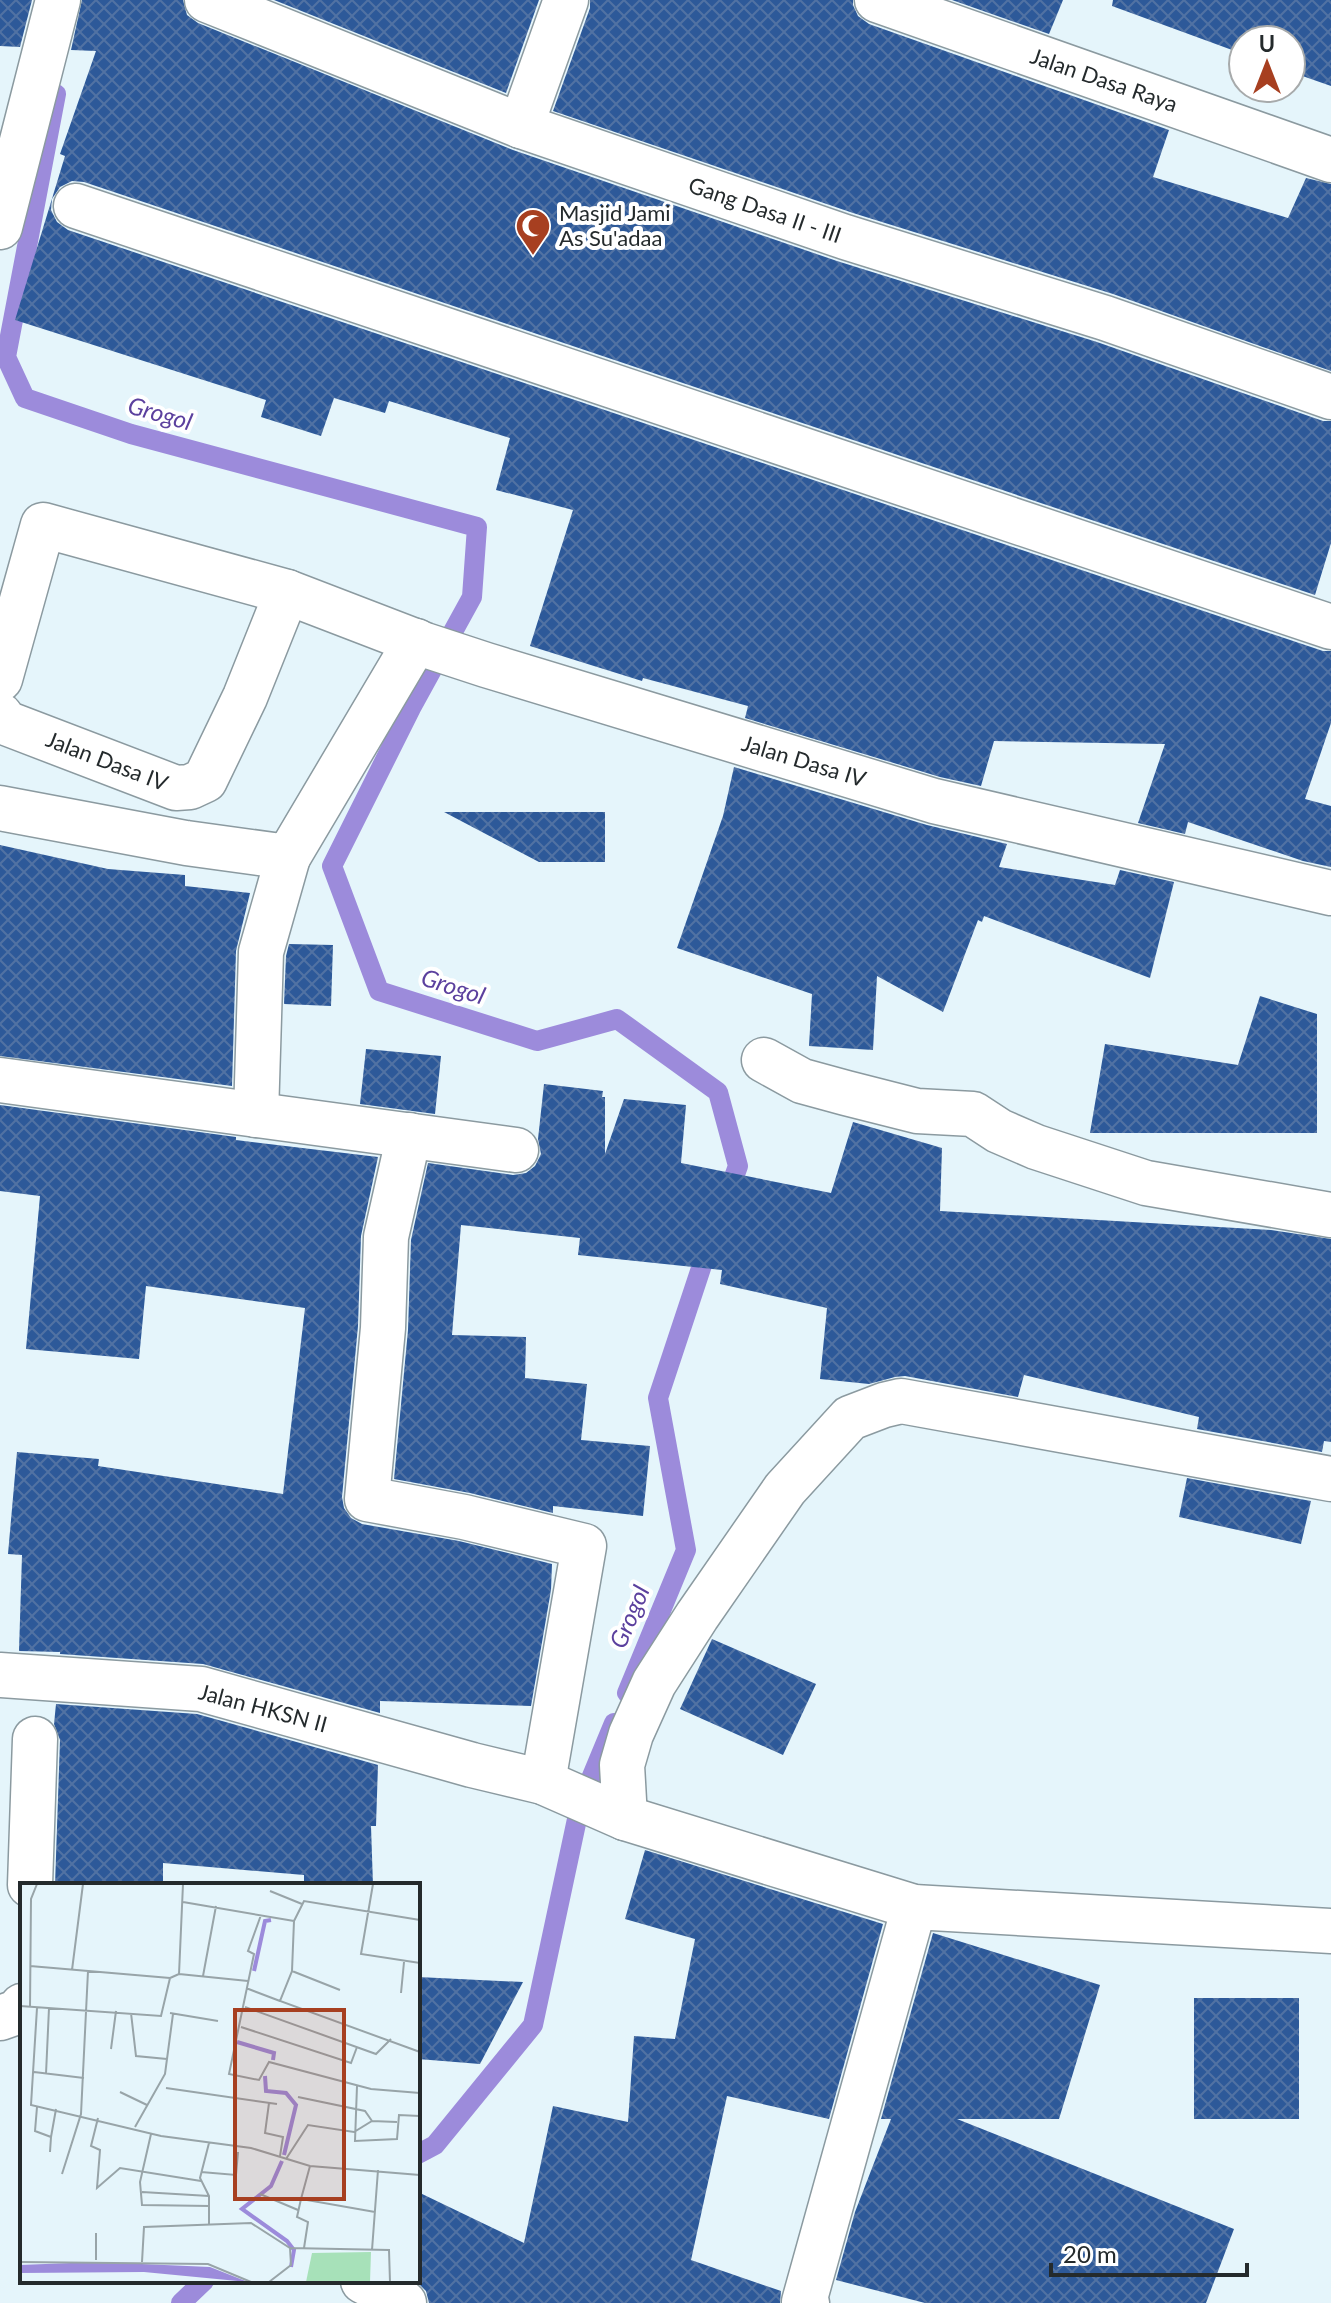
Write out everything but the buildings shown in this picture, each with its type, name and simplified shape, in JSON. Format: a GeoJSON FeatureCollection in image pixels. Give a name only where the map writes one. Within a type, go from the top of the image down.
{"type":"FeatureCollection","features":[{"type":"Feature","properties":{"kind":"street"},"geometry":{"type":"LineString","coordinates":[[0,227],[58,0]]}},
{"type":"Feature","properties":{"kind":"street","name":"Gang Dasa II - III"},"geometry":{"type":"LineString","coordinates":[[207,0],[521,126],[845,237],[1105,318],[1331,397]]}},
{"type":"Feature","properties":{"kind":"street"},"geometry":{"type":"LineString","coordinates":[[521,126],[566,0]]}},
{"type":"Feature","properties":{"kind":"street","name":"Jalan Dasa Raya"},"geometry":{"type":"LineString","coordinates":[[877,0],[1331,160]]}},
{"type":"Feature","properties":{"kind":"street"},"geometry":{"type":"LineString","coordinates":[[76,206],[1331,627]]}},
{"type":"Feature","properties":{"kind":"street","name":"Jalan Dasa IV"},"geometry":{"type":"LineString","coordinates":[[0,679],[43,525],[287,592],[486,665],[934,801],[1331,893]]}},
{"type":"Feature","properties":{"kind":"street","name":"Jalan Dasa IV"},"geometry":{"type":"LineString","coordinates":[[0,715],[6,723],[176,788],[190,787],[205,780],[245,697],[287,592]]}},
{"type":"Feature","properties":{"kind":"street"},"geometry":{"type":"LineString","coordinates":[[256,1115],[261,952],[288,857],[421,643]]}},
{"type":"Feature","properties":{"kind":"street"},"geometry":{"type":"LineString","coordinates":[[0,808],[186,843],[288,857]]}},
{"type":"Feature","properties":{"kind":"street"},"geometry":{"type":"LineString","coordinates":[[764,1060],[802,1081],[888,1104],[917,1111],[973,1114],[999,1131],[1036,1147],[1146,1183],[1331,1215]]}},
{"type":"Feature","properties":{"kind":"street"},"geometry":{"type":"LineString","coordinates":[[0,1080],[516,1150]]}},
{"type":"Feature","properties":{"kind":"street"},"geometry":{"type":"LineString","coordinates":[[409,1135],[386,1237],[383,1328],[367,1499],[464,1517],[584,1546],[551,1786]]}},
{"type":"Feature","properties":{"kind":"street"},"geometry":{"type":"LineString","coordinates":[[614,1813],[631,1734],[654,1683],[785,1489],[850,1418],[901,1401],[1331,1479]]}},
{"type":"Feature","properties":{"kind":"street","name":"Jalan HKSN II"},"geometry":{"type":"LineString","coordinates":[[0,1675],[201,1689],[551,1786],[614,1813],[914,1907],[1331,1931]]}},
{"type":"Feature","properties":{"kind":"street"},"geometry":{"type":"LineString","coordinates":[[30,1883],[35,1739]]}},
{"type":"Feature","properties":{"kind":"street"},"geometry":{"type":"LineString","coordinates":[[805,2303],[914,1907]]}},
{"type":"Feature","properties":{"kind":"street"},"geometry":{"type":"LineString","coordinates":[[0,2018],[20,2008]]}},
{"type":"Feature","properties":{"kind":"street"},"geometry":{"type":"LineString","coordinates":[[367,2283],[404,2303]]}},
{"type":"Feature","properties":{"kind":"waterway","name":"Grogol"},"geometry":{"type":"LineString","coordinates":[[56,94],[6,357],[25,398],[131,434],[477,527],[472,597],[411,708],[332,866],[379,991],[537,1041],[617,1019],[718,1092],[738,1166],[726,1199]]}},
{"type":"Feature","properties":{"kind":"waterway","name":"Grogol"},"geometry":{"type":"LineString","coordinates":[[627,1693],[686,1550],[658,1398],[709,1244]]}},
{"type":"Feature","properties":{"kind":"waterway","name":"Grogol"},"geometry":{"type":"LineString","coordinates":[[420,2153],[435,2145],[533,2025],[580,1805],[614,1723]]}},
{"type":"Feature","properties":{"kind":"waterway","name":"Grogol"},"geometry":{"type":"LineString","coordinates":[[181,2303],[202,2283]]}},
{"type":"Feature","properties":{"kind":"place","name":"Masjid Jami As Su'adaa"},"geometry":{"type":"Point","coordinates":[533,257]}}]}
